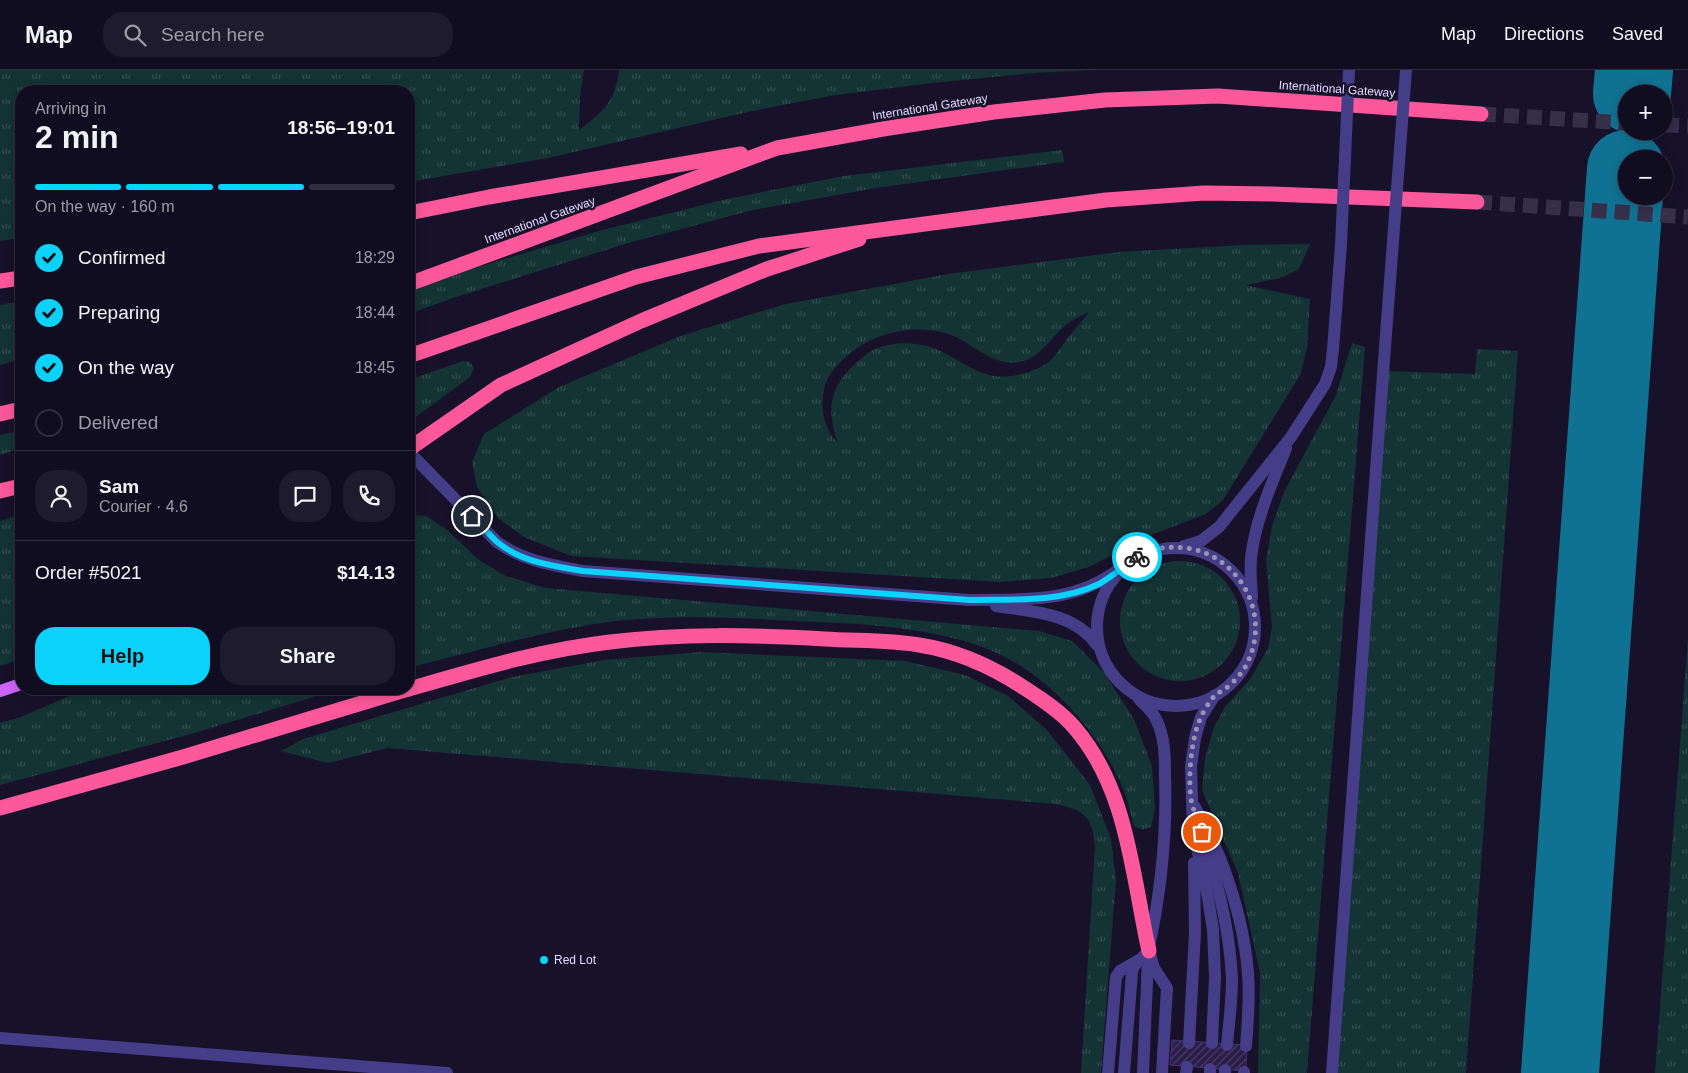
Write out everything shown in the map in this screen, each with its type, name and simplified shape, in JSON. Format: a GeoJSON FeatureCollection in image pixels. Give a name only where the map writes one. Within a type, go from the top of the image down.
{"type":"FeatureCollection","features":[{"type":"Feature","properties":{"kind":"highway","name":"International Gateway"},"geometry":{"type":"LineString","coordinates":[[415,282],[777,148],[883,129],[994,112],[1105,100],[1218,96],[1481,114]]}},
{"type":"Feature","properties":{"kind":"highway"},"geometry":{"type":"LineString","coordinates":[[415,212],[489,197],[777,148]]}},
{"type":"Feature","properties":{"kind":"highway"},"geometry":{"type":"LineString","coordinates":[[415,354],[636,277],[759,246],[1106,200],[1204,193],[1477,202]]}},
{"type":"Feature","properties":{"kind":"highway"},"geometry":{"type":"LineString","coordinates":[[415,446],[501,385],[641,320],[767,269],[899,226]]}},
{"type":"Feature","properties":{"kind":"highway"},"geometry":{"type":"LineString","coordinates":[[0,281],[15,279]]}},
{"type":"Feature","properties":{"kind":"highway"},"geometry":{"type":"LineString","coordinates":[[0,414],[15,410]]}},
{"type":"Feature","properties":{"kind":"highway"},"geometry":{"type":"LineString","coordinates":[[0,491],[15,487]]}},
{"type":"Feature","properties":{"kind":"highway"},"geometry":{"type":"LineString","coordinates":[[415,687],[525,657],[582,646],[638,639],[745,635],[917,644],[950,651],[982,663],[1008,677],[1034,695],[1073,727],[1089,749],[1114,793],[1122,818],[1143,956]]}},
{"type":"Feature","properties":{"kind":"highway"},"geometry":{"type":"LineString","coordinates":[[0,808],[183,757],[388,695]]}},
{"type":"Feature","properties":{"kind":"main road"},"geometry":{"type":"LineString","coordinates":[[0,691],[15,686]]}},
{"type":"Feature","properties":{"kind":"street"},"geometry":{"type":"LineString","coordinates":[[1176,547],[1192,545],[1201,541],[1219,526],[1291,437],[1324,384],[1331,367],[1341,245],[1349,70]]}},
{"type":"Feature","properties":{"kind":"street"},"geometry":{"type":"LineString","coordinates":[[1332,1073],[1406,70]]}},
{"type":"Feature","properties":{"kind":"street"},"geometry":{"type":"LineString","coordinates":[[1254,612],[1251,569],[1255,535],[1261,514],[1291,437]]}},
{"type":"Feature","properties":{"kind":"street"},"geometry":{"type":"LineString","coordinates":[[415,456],[497,542],[515,554],[534,561],[601,573],[969,600],[1034,599],[1063,595],[1097,584],[1141,554],[1166,547],[1192,548],[1217,558],[1236,574],[1250,596],[1256,620],[1253,646],[1244,669],[1227,688],[1205,701],[1181,706],[1157,704],[1135,696]]}},
{"type":"Feature","properties":{"kind":"street"},"geometry":{"type":"LineString","coordinates":[[1119,569],[1104,591],[1096,616],[1096,639],[1103,661],[1117,681],[1135,696],[1157,720],[1164,742],[1166,805],[1158,909],[1143,956],[1133,968],[1124,1073]]}},
{"type":"Feature","properties":{"kind":"street"},"geometry":{"type":"LineString","coordinates":[[969,600],[1052,615],[1066,620],[1080,626],[1100,649]]}},
{"type":"Feature","properties":{"kind":"street"},"geometry":{"type":"LineString","coordinates":[[1189,1042],[1193,980],[1195,891],[1191,767],[1195,738],[1201,717],[1215,695]]}},
{"type":"Feature","properties":{"kind":"street"},"geometry":{"type":"LineString","coordinates":[[1191,800],[1194,831],[1213,930],[1215,976],[1212,1044]]}},
{"type":"Feature","properties":{"kind":"street"},"geometry":{"type":"LineString","coordinates":[[1191,800],[1212,864],[1230,943],[1232,981],[1227,1045]]}},
{"type":"Feature","properties":{"kind":"street"},"geometry":{"type":"LineString","coordinates":[[1191,800],[1220,858],[1243,940],[1248,974],[1249,1003],[1246,1046]]}},
{"type":"Feature","properties":{"kind":"street"},"geometry":{"type":"LineString","coordinates":[[1108,1073],[1116,976],[1120,971],[1143,956]]}},
{"type":"Feature","properties":{"kind":"street"},"geometry":{"type":"LineString","coordinates":[[1143,956],[1148,1000],[1143,1073]]}},
{"type":"Feature","properties":{"kind":"street"},"geometry":{"type":"LineString","coordinates":[[1143,956],[1154,968],[1167,988],[1162,1073]]}},
{"type":"Feature","properties":{"kind":"street"},"geometry":{"type":"LineString","coordinates":[[0,1038],[447,1073]]}},
{"type":"Feature","properties":{"kind":"green space"},"geometry":{"type":"Polygon","coordinates":[[[0,70],[584,70],[580,96],[579,130],[607,105],[615,90],[619,70],[1094,70],[1034,73],[836,95],[752,111],[548,158],[415,181],[415,85],[15,85],[15,239],[0,241],[0,70]]]}},
{"type":"Feature","properties":{"kind":"green space"},"geometry":{"type":"Polygon","coordinates":[[[1062,150],[1064,162],[876,188],[753,210],[628,243],[415,312],[415,290],[474,268],[599,231],[727,199],[844,176],[1062,150]]]}},
{"type":"Feature","properties":{"kind":"green space"},"geometry":{"type":"Polygon","coordinates":[[[1310,244],[1299,269],[1281,278],[1246,285],[1310,299],[1307,349],[1300,375],[1223,500],[1206,514],[1151,535],[1089,567],[1051,578],[1001,582],[571,556],[524,537],[498,518],[477,487],[472,462],[484,434],[559,387],[683,335],[786,304],[948,274],[1119,252],[1243,245],[1310,244]],[[1089,312],[1073,320],[1063,328],[1034,356],[1027,360],[1011,363],[1003,362],[981,352],[960,339],[934,331],[905,330],[877,337],[853,351],[839,363],[828,378],[824,390],[823,411],[829,431],[837,442],[831,414],[836,388],[848,371],[871,351],[895,344],[922,345],[947,354],[982,373],[1002,377],[1012,376],[1032,371],[1051,360],[1089,312]]]}},
{"type":"Feature","properties":{"kind":"green space"},"geometry":{"type":"Polygon","coordinates":[[[15,302],[15,361],[0,365],[0,305],[15,302]]]}},
{"type":"Feature","properties":{"kind":"green space"},"geometry":{"type":"Polygon","coordinates":[[[1352,343],[1365,347],[1307,1073],[1258,1073],[1260,973],[1238,873],[1202,790],[1205,758],[1214,727],[1225,707],[1251,678],[1268,648],[1272,627],[1266,560],[1272,526],[1284,492],[1336,395],[1352,343]]]}},
{"type":"Feature","properties":{"kind":"green space"},"geometry":{"type":"Polygon","coordinates":[[[1477,349],[1518,351],[1466,1073],[1332,1073],[1383,371],[1475,374],[1477,349]]]}},
{"type":"Feature","properties":{"kind":"green space"},"geometry":{"type":"Polygon","coordinates":[[[463,361],[470,362],[474,368],[470,377],[415,418],[415,378],[463,361]]]}},
{"type":"Feature","properties":{"kind":"green space"},"geometry":{"type":"Polygon","coordinates":[[[15,431],[15,450],[0,455],[0,435],[15,431]]]}},
{"type":"Feature","properties":{"kind":"green space"},"geometry":{"type":"Polygon","coordinates":[[[415,515],[426,516],[446,529],[479,560],[506,576],[546,588],[1039,631],[1072,641],[1103,671],[1134,719],[1152,766],[1155,809],[1151,827],[1142,830],[1134,826],[1124,791],[1112,766],[1101,747],[1072,710],[1039,679],[1001,655],[981,646],[935,634],[887,627],[706,617],[640,619],[603,623],[547,633],[415,666],[415,515]]]}},
{"type":"Feature","properties":{"kind":"green space"},"geometry":{"type":"Polygon","coordinates":[[[15,516],[15,661],[0,666],[0,521],[15,516]]]}},
{"type":"Feature","properties":{"kind":"green space"},"geometry":{"type":"Polygon","coordinates":[[[1180,561],[1192,562],[1203,566],[1213,571],[1222,579],[1230,588],[1235,598],[1239,609],[1239,633],[1235,644],[1230,654],[1222,663],[1213,671],[1203,676],[1192,680],[1180,681],[1168,680],[1157,676],[1147,671],[1138,663],[1130,654],[1125,644],[1121,633],[1120,621],[1121,609],[1125,598],[1130,588],[1138,579],[1147,571],[1157,566],[1168,562],[1180,561]]]}},
{"type":"Feature","properties":{"kind":"green space"},"geometry":{"type":"Polygon","coordinates":[[[1688,638],[1688,1073],[1655,1073],[1688,638]]]}},
{"type":"Feature","properties":{"kind":"green space"},"geometry":{"type":"Polygon","coordinates":[[[701,652],[905,661],[965,675],[1008,696],[1047,730],[1090,785],[1111,839],[1116,880],[1101,1073],[1081,1073],[1095,846],[1089,821],[1074,809],[1056,804],[388,748],[328,763],[281,751],[303,739],[512,677],[604,660],[701,652]]]}},
{"type":"Feature","properties":{"kind":"green space"},"geometry":{"type":"Polygon","coordinates":[[[71,695],[320,695],[191,734],[0,785],[0,723],[21,717],[71,695]]]}},
{"type":"Feature","properties":{"kind":"building"},"geometry":{"type":"Polygon","coordinates":[[[1172,1040],[1247,1045],[1246,1071],[1170,1065],[1172,1040]]]}},
{"type":"Feature","properties":{"kind":"taxiway"},"geometry":{"type":"LineString","coordinates":[[1633,85],[1634,70]]}},
{"type":"Feature","properties":{"kind":"taxiway"},"geometry":{"type":"LineString","coordinates":[[1560,1073],[1623,205]]}},
{"type":"Feature","properties":{"kind":"tunnel"},"geometry":{"type":"LineString","coordinates":[[1481,114],[1618,123]]}},
{"type":"Feature","properties":{"kind":"tunnel"},"geometry":{"type":"LineString","coordinates":[[1673,125],[1688,126]]}},
{"type":"Feature","properties":{"kind":"tunnel"},"geometry":{"type":"LineString","coordinates":[[1477,202],[1688,217]]}},
{"type":"Feature","properties":{"kind":"way so far"},"geometry":{"type":"LineString","coordinates":[[1137,557],[1141,554],[1166,547],[1176,547],[1192,548],[1217,558],[1236,574],[1250,596],[1256,620],[1253,646],[1244,669],[1227,688],[1215,695],[1201,717],[1195,738],[1191,767],[1191,800],[1202,832]]}},
{"type":"Feature","properties":{"kind":"place","name":"Red Lot"},"geometry":{"type":"Point","coordinates":[544,960]}},
{"type":"Feature","properties":{"kind":"route"},"geometry":{"type":"LineString","coordinates":[[472,516],[497,542],[509,551],[534,561],[565,568],[601,573],[969,600],[1016,600],[1076,592],[1105,580],[1137,557]]}}]}
